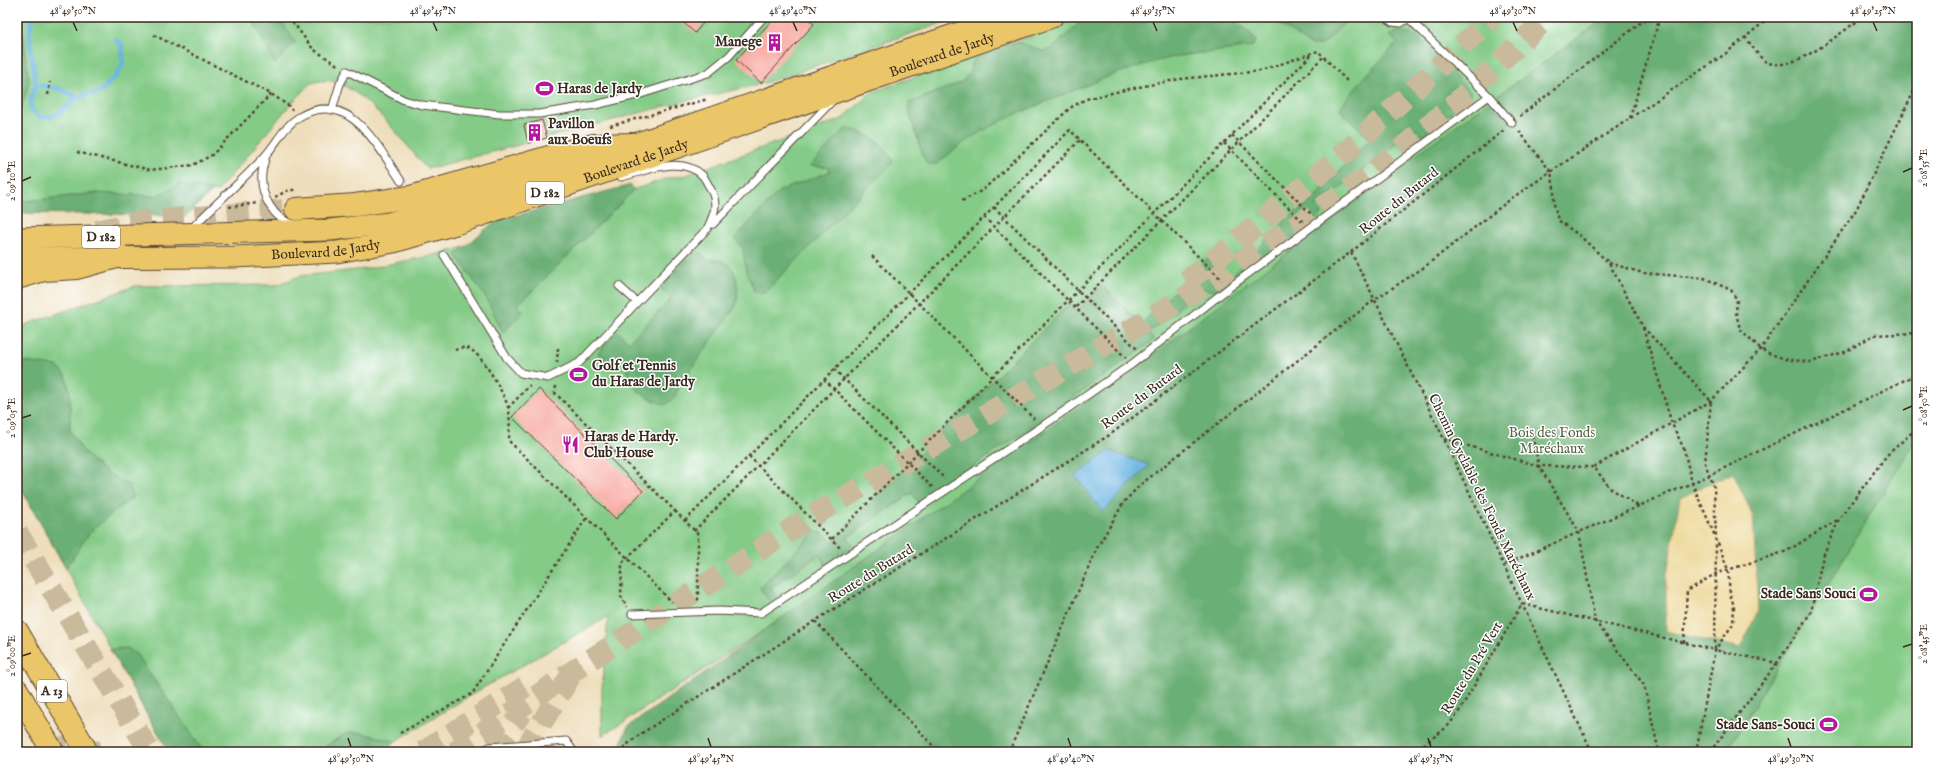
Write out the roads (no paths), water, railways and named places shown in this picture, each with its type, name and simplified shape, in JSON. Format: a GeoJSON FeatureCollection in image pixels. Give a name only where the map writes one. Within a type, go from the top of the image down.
{"type":"FeatureCollection","features":[{"type":"Feature","properties":{"kind":"highway"},"geometry":{"type":"LineString","coordinates":[[296,200],[389,201],[437,190],[471,191],[594,145],[635,144]]}},
{"type":"Feature","properties":{"kind":"highway"},"geometry":{"type":"LineString","coordinates":[[17,278],[44,270],[77,268],[121,256]]}},
{"type":"Feature","properties":{"kind":"highway","name":"A 13"},"geometry":{"type":"LineString","coordinates":[[17,631],[87,752]]}},
{"type":"Feature","properties":{"kind":"highway","name":"A 13"},"geometry":{"type":"LineString","coordinates":[[17,690],[53,752]]}},
{"type":"Feature","properties":{"kind":"main road","name":"Boulevard de Jardy"},"geometry":{"type":"LineString","coordinates":[[17,238],[185,235],[330,230],[389,223],[471,191],[635,144],[1006,17]]}},
{"type":"Feature","properties":{"kind":"main road","name":"Boulevard de Jardy"},"geometry":{"type":"LineString","coordinates":[[17,258],[248,256],[337,252],[400,240],[456,224],[1052,17]]}},
{"type":"Feature","properties":{"kind":"lane"},"geometry":{"type":"LineString","coordinates":[[332,110],[340,84],[346,71],[404,100],[422,105],[499,114],[539,114],[595,105],[641,94],[708,73],[729,56],[764,17]]}},
{"type":"Feature","properties":{"kind":"lane"},"geometry":{"type":"LineString","coordinates":[[1388,17],[1392,22],[1401,23],[1409,18],[1489,96],[1512,122]]}},
{"type":"Feature","properties":{"kind":"lane"},"geometry":{"type":"LineString","coordinates":[[444,255],[507,358],[521,373],[548,378],[579,363],[844,90]]}},
{"type":"Feature","properties":{"kind":"lane"},"geometry":{"type":"LineString","coordinates":[[632,614],[682,612],[761,613],[1041,427],[1132,364],[1230,287],[1489,96]]}},
{"type":"Feature","properties":{"kind":"lane"},"geometry":{"type":"LineString","coordinates":[[185,235],[266,155],[283,131],[298,118],[313,111],[327,108],[343,112],[359,122],[379,148],[401,181]]}},
{"type":"Feature","properties":{"kind":"lane"},"geometry":{"type":"LineString","coordinates":[[266,155],[262,174],[263,189],[267,202],[277,214],[289,223],[330,230]]}},
{"type":"Feature","properties":{"kind":"lane"},"geometry":{"type":"LineString","coordinates":[[616,178],[668,165],[687,166],[702,176],[713,193],[715,213],[707,230]]}},
{"type":"Feature","properties":{"kind":"lane"},"geometry":{"type":"LineString","coordinates":[[519,202],[601,182]]}},
{"type":"Feature","properties":{"kind":"lane"},"geometry":{"type":"LineString","coordinates":[[619,286],[637,302]]}},
{"type":"Feature","properties":{"kind":"lane"},"geometry":{"type":"LineString","coordinates":[[481,752],[489,747],[566,741],[574,752]]}},
{"type":"Feature","properties":{"kind":"water"},"geometry":{"type":"Polygon","coordinates":[[[1109,451],[1149,465],[1103,512],[1075,476],[1109,451]]]}},
{"type":"Feature","properties":{"kind":"waterway"},"geometry":{"type":"LineString","coordinates":[[33,17],[30,26],[30,44],[36,85],[31,98],[31,109],[39,117],[50,117],[61,112],[77,97],[100,92],[115,77],[123,64],[122,45],[115,39]]}},
{"type":"Feature","properties":{"kind":"waterway"},"geometry":{"type":"LineString","coordinates":[[36,85],[57,88],[77,97]]}},
{"type":"Feature","properties":{"kind":"tunnel"},"geometry":{"type":"LineString","coordinates":[[1186,281],[1203,269],[1346,152],[1493,17]]}},
{"type":"Feature","properties":{"kind":"tunnel"},"geometry":{"type":"LineString","coordinates":[[455,752],[573,671],[807,519],[1168,308],[1281,236],[1371,174],[1458,101],[1548,17]]}},
{"type":"Feature","properties":{"kind":"tunnel"},"geometry":{"type":"LineString","coordinates":[[97,231],[138,222],[296,209]]}},
{"type":"Feature","properties":{"kind":"tunnel"},"geometry":{"type":"LineString","coordinates":[[17,532],[150,752]]}},
{"type":"Feature","properties":{"kind":"tunnel"},"geometry":{"type":"LineString","coordinates":[[526,752],[529,744],[571,675]]}},
{"type":"Feature","properties":{"kind":"tunnel"},"geometry":{"type":"LineString","coordinates":[[423,752],[526,686]]}},
{"type":"Feature","properties":{"kind":"tunnel"},"geometry":{"type":"LineString","coordinates":[[497,752],[506,734],[522,712]]}},
{"type":"Feature","properties":{"kind":"tunnel"},"geometry":{"type":"LineString","coordinates":[[45,752],[65,747],[100,752]]}},
{"type":"Feature","properties":{"kind":"place","name":"Manege"},"geometry":{"type":"Point","coordinates":[775,42]}},
{"type":"Feature","properties":{"kind":"place","name":"Haras de Jardy"},"geometry":{"type":"Point","coordinates":[544,89]}},
{"type":"Feature","properties":{"kind":"place","name":"Pavillon aux Boeufs"},"geometry":{"type":"Point","coordinates":[535,132]}},
{"type":"Feature","properties":{"kind":"place","name":"Golf et Tennis du Haras de Jardy"},"geometry":{"type":"Point","coordinates":[579,374]}},
{"type":"Feature","properties":{"kind":"place","name":"Haras de Hardy. Club House"},"geometry":{"type":"Point","coordinates":[571,445]}},
{"type":"Feature","properties":{"kind":"place","name":"Stade Sans Souci"},"geometry":{"type":"Point","coordinates":[1869,594]}},
{"type":"Feature","properties":{"kind":"place","name":"Stade Sans-Souci"},"geometry":{"type":"Point","coordinates":[1828,725]}},
{"type":"Feature","properties":{"kind":"park label","name":"Bois des Fonds Maréchaux"},"geometry":{"type":"Point","coordinates":[1552,442]}}]}
